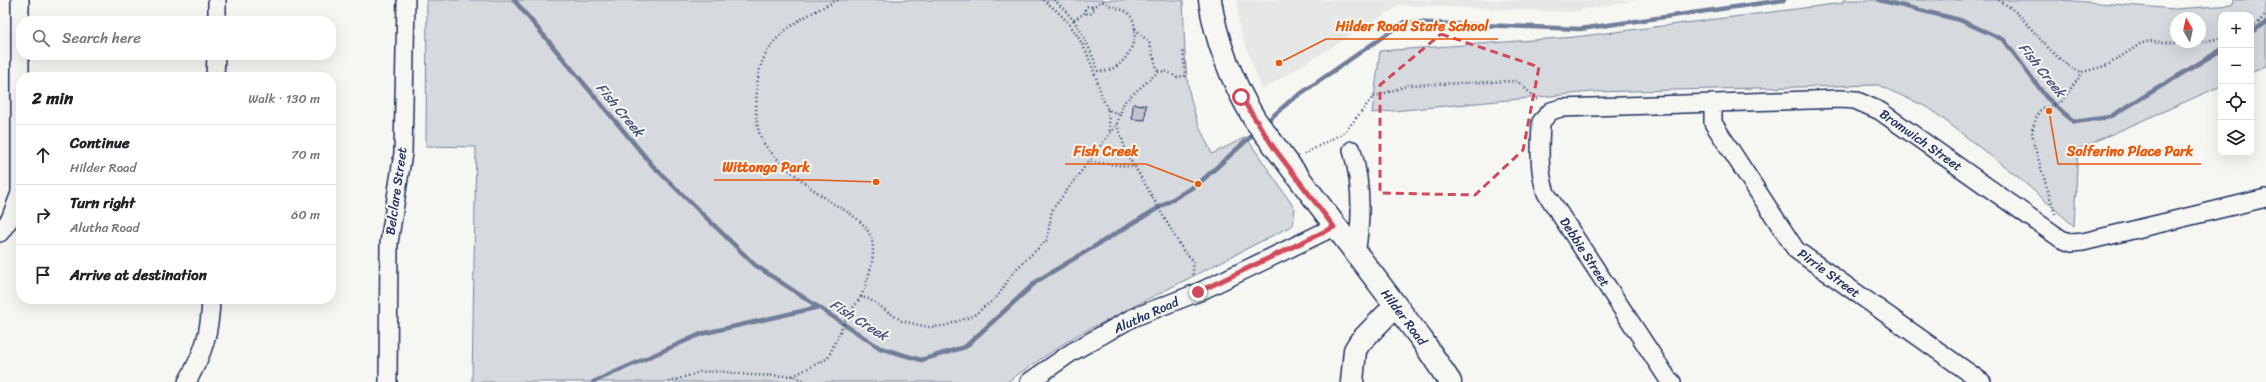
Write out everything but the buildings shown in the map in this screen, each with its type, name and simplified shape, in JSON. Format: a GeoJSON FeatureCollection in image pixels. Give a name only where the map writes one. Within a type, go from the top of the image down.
{"type":"FeatureCollection","features":[{"type":"Feature","properties":{"kind":"street"},"geometry":{"type":"LineString","coordinates":[[20,0],[20,16]]}},
{"type":"Feature","properties":{"kind":"street"},"geometry":{"type":"LineString","coordinates":[[217,0],[217,16]]}},
{"type":"Feature","properties":{"kind":"street","name":"Belclare Street"},"geometry":{"type":"LineString","coordinates":[[388,382],[389,243],[403,153],[406,0]]}},
{"type":"Feature","properties":{"kind":"street","name":"Hilder Road"},"geometry":{"type":"LineString","coordinates":[[1210,0],[1214,24],[1229,70],[1241,97],[1255,120],[1280,156],[1422,340],[1450,382]]}},
{"type":"Feature","properties":{"kind":"street"},"geometry":{"type":"LineString","coordinates":[[20,60],[20,72]]}},
{"type":"Feature","properties":{"kind":"street"},"geometry":{"type":"LineString","coordinates":[[215,72],[216,60]]}},
{"type":"Feature","properties":{"kind":"street","name":"Bromwich Street"},"geometry":{"type":"LineString","coordinates":[[1551,111],[1561,108],[1840,99],[1868,105],[1880,111],[2061,239],[2072,243],[2083,242],[2266,198]]}},
{"type":"Feature","properties":{"kind":"street","name":"Pirrie Street"},"geometry":{"type":"LineString","coordinates":[[1713,103],[1713,122],[1796,250],[1982,382]]}},
{"type":"Feature","properties":{"kind":"street","name":"Debbie Street"},"geometry":{"type":"LineString","coordinates":[[1551,111],[1541,122],[1540,169],[1546,193],[1668,381]]}},
{"type":"Feature","properties":{"kind":"street"},"geometry":{"type":"LineString","coordinates":[[1352,150],[1358,171],[1361,224],[1356,254]]}},
{"type":"Feature","properties":{"kind":"street"},"geometry":{"type":"LineString","coordinates":[[0,233],[10,219],[16,203]]}},
{"type":"Feature","properties":{"kind":"street","name":"Alutha Road"},"geometry":{"type":"LineString","coordinates":[[1029,382],[1072,352],[1132,318],[1198,292],[1334,227]]}},
{"type":"Feature","properties":{"kind":"street"},"geometry":{"type":"LineString","coordinates":[[188,382],[207,342],[211,304]]}},
{"type":"Feature","properties":{"kind":"street"},"geometry":{"type":"LineString","coordinates":[[1352,382],[1355,350],[1360,342],[1395,306]]}},
{"type":"Feature","properties":{"kind":"path"},"geometry":{"type":"LineString","coordinates":[[793,376],[828,358],[847,316],[861,298],[868,278],[873,248],[869,232],[856,218],[820,195],[765,144],[758,125],[756,109],[757,81],[763,59],[778,35],[795,22],[838,0]]}},
{"type":"Feature","properties":{"kind":"path"},"geometry":{"type":"LineString","coordinates":[[1043,0],[1069,24],[1083,43],[1101,96],[1108,110],[1110,134]]}},
{"type":"Feature","properties":{"kind":"path"},"geometry":{"type":"LineString","coordinates":[[1054,0],[1074,20],[1086,38],[1098,71],[1111,69],[1126,57],[1132,47],[1135,29],[1131,16],[1126,12],[1110,7],[1102,1],[1092,8],[1092,13],[1086,12],[1074,20]]}},
{"type":"Feature","properties":{"kind":"path"},"geometry":{"type":"LineString","coordinates":[[1999,0],[2020,16],[2063,61],[2076,71],[2083,72],[2108,64],[2140,44],[2149,41],[2190,44],[2218,39]]}},
{"type":"Feature","properties":{"kind":"path"},"geometry":{"type":"LineString","coordinates":[[1086,12],[1086,7],[1089,6],[1092,8]]}},
{"type":"Feature","properties":{"kind":"path"},"geometry":{"type":"LineString","coordinates":[[2254,24],[2259,22],[2266,14]]}},
{"type":"Feature","properties":{"kind":"path"},"geometry":{"type":"LineString","coordinates":[[1135,29],[1149,42],[1158,72]]}},
{"type":"Feature","properties":{"kind":"path"},"geometry":{"type":"LineString","coordinates":[[861,298],[868,300],[902,321],[928,327],[944,326],[973,316],[998,296],[1014,271],[1047,240],[1052,210],[1090,162],[1117,124],[1124,102],[1158,72],[1165,72],[1177,77],[1184,76],[1183,51]]}},
{"type":"Feature","properties":{"kind":"path"},"geometry":{"type":"LineString","coordinates":[[2061,239],[2034,145],[2032,131],[2037,115],[2042,109],[2061,102],[2083,72]]}},
{"type":"Feature","properties":{"kind":"path"},"geometry":{"type":"LineString","coordinates":[[1280,156],[1346,132],[1373,97],[1409,86],[1517,81],[1551,111]]}},
{"type":"Feature","properties":{"kind":"path"},"geometry":{"type":"LineString","coordinates":[[1108,110],[1119,114]]}},
{"type":"Feature","properties":{"kind":"path"},"geometry":{"type":"LineString","coordinates":[[1117,124],[1127,154],[1164,215],[1184,252],[1192,260],[1194,283],[1198,292]]}},
{"type":"Feature","properties":{"kind":"path"},"geometry":{"type":"LineString","coordinates":[[1090,162],[1135,167]]}},
{"type":"Feature","properties":{"kind":"path"},"geometry":{"type":"LineString","coordinates":[[669,382],[700,372],[793,376],[808,382]]}},
{"type":"Feature","properties":{"kind":"highlighted area"},"geometry":{"type":"Polygon","coordinates":[[[1441,34],[1539,67],[1523,150],[1475,195],[1380,193],[1380,85],[1441,34]]]}},
{"type":"Feature","properties":{"kind":"shaded area"},"geometry":{"type":"Polygon","coordinates":[[[427,0],[1183,0],[1186,70],[1190,97],[1198,122],[1212,154],[1246,137],[1295,209],[1293,225],[1072,338],[1007,382],[472,382],[476,147],[426,146],[427,0]]]}},
{"type":"Feature","properties":{"kind":"shaded area"},"geometry":{"type":"Polygon","coordinates":[[[1237,0],[1637,0],[1571,12],[1400,5],[1262,90],[1239,27],[1237,0]]]}},
{"type":"Feature","properties":{"kind":"shaded area"},"geometry":{"type":"Polygon","coordinates":[[[1843,0],[2062,0],[2175,9],[2233,5],[2234,0],[2266,0],[2266,66],[2254,72],[2254,12],[2218,12],[2218,87],[2078,149],[2074,226],[2018,177],[1929,108],[1878,85],[1592,92],[1372,113],[1380,51],[1575,37],[1843,3],[1843,0]]]}},
{"type":"Feature","properties":{"kind":"waterway","name":"Fish Creek"},"geometry":{"type":"LineString","coordinates":[[514,0],[653,166],[755,265],[880,348],[921,360],[965,347],[1037,281],[1198,184],[1256,132]]}},
{"type":"Feature","properties":{"kind":"waterway","name":"Fish Creek"},"geometry":{"type":"LineString","coordinates":[[1265,123],[1290,101],[1404,22],[1580,29],[1784,0]]}},
{"type":"Feature","properties":{"kind":"waterway","name":"Fish Creek"},"geometry":{"type":"LineString","coordinates":[[1879,0],[1960,20],[2004,40],[2046,97],[2074,122],[2110,117],[2218,52]]}},
{"type":"Feature","properties":{"kind":"waterway","name":"Fish Creek"},"geometry":{"type":"LineString","coordinates":[[2254,30],[2266,23]]}},
{"type":"Feature","properties":{"kind":"waterway"},"geometry":{"type":"LineString","coordinates":[[593,382],[701,334],[819,307]]}},
{"type":"Feature","properties":{"kind":"place","name":"Hilder Road State School"},"geometry":{"type":"Point","coordinates":[1279,63]}},
{"type":"Feature","properties":{"kind":"place","name":"Solferino Place Park"},"geometry":{"type":"Point","coordinates":[2049,111]}},
{"type":"Feature","properties":{"kind":"place","name":"Wittonga Park"},"geometry":{"type":"Point","coordinates":[876,182]}},
{"type":"Feature","properties":{"kind":"place","name":"Fish Creek"},"geometry":{"type":"Point","coordinates":[1198,184]}},
{"type":"Feature","properties":{"kind":"route"},"geometry":{"type":"LineString","coordinates":[[1198,292],[1334,227],[1274,148],[1241,97]]}}]}
